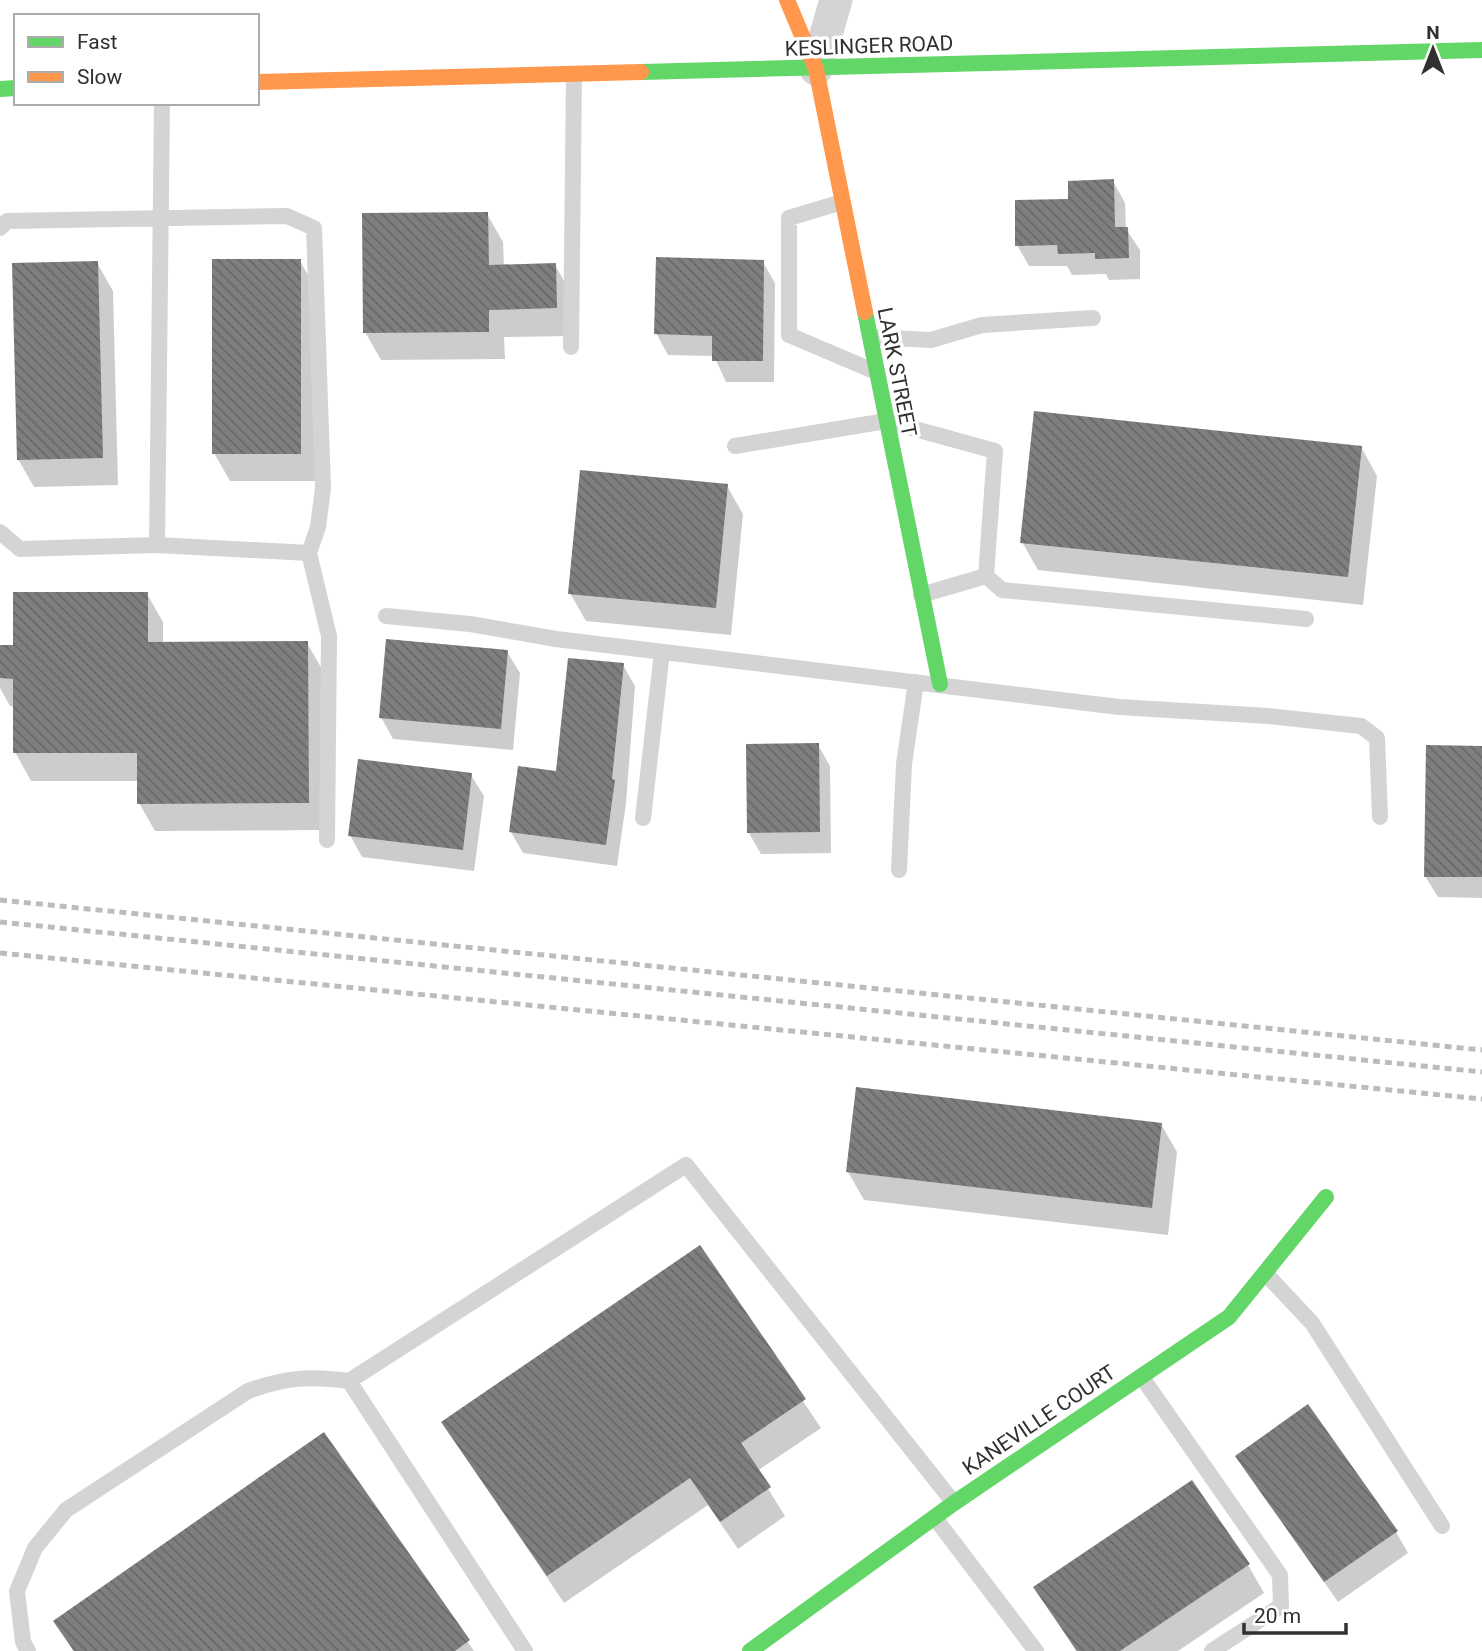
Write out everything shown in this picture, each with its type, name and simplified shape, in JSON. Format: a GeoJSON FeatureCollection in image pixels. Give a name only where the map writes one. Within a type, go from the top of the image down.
{"type":"FeatureCollection","features":[{"type":"Feature","properties":{"kind":"street","name":"LARK STREET"},"geometry":{"type":"LineString","coordinates":[[787,0],[816,69],[940,684]]}},
{"type":"Feature","properties":{"kind":"street"},"geometry":{"type":"LineString","coordinates":[[816,69],[836,0]]}},
{"type":"Feature","properties":{"kind":"street","name":"KESLINGER ROAD"},"geometry":{"type":"LineString","coordinates":[[259,82],[1482,50]]}},
{"type":"Feature","properties":{"kind":"street","name":"KANEVILLE COURT"},"geometry":{"type":"LineString","coordinates":[[750,1651],[954,1503],[1229,1317],[1326,1197]]}},
{"type":"Feature","properties":{"kind":"lane"},"geometry":{"type":"LineString","coordinates":[[571,347],[574,74]]}},
{"type":"Feature","properties":{"kind":"lane"},"geometry":{"type":"LineString","coordinates":[[157,545],[162,105]]}},
{"type":"Feature","properties":{"kind":"lane"},"geometry":{"type":"LineString","coordinates":[[842,202],[789,218],[789,335],[876,372]]}},
{"type":"Feature","properties":{"kind":"lane"},"geometry":{"type":"LineString","coordinates":[[0,228],[7,221],[287,216],[314,228],[323,488],[318,527],[309,553],[329,636],[327,840]]}},
{"type":"Feature","properties":{"kind":"lane"},"geometry":{"type":"LineString","coordinates":[[869,337],[931,340],[982,325],[1093,318]]}},
{"type":"Feature","properties":{"kind":"lane"},"geometry":{"type":"LineString","coordinates":[[735,446],[886,421],[995,451],[986,576]]}},
{"type":"Feature","properties":{"kind":"lane"},"geometry":{"type":"LineString","coordinates":[[0,532],[20,549],[157,545],[309,553]]}},
{"type":"Feature","properties":{"kind":"lane"},"geometry":{"type":"LineString","coordinates":[[921,595],[986,576]]}},
{"type":"Feature","properties":{"kind":"lane"},"geometry":{"type":"LineString","coordinates":[[986,576],[1002,590],[1306,619]]}},
{"type":"Feature","properties":{"kind":"lane"},"geometry":{"type":"LineString","coordinates":[[386,617],[470,624],[556,639],[1119,706],[1361,726],[1377,738],[1380,817]]}},
{"type":"Feature","properties":{"kind":"lane"},"geometry":{"type":"LineString","coordinates":[[643,818],[662,652]]}},
{"type":"Feature","properties":{"kind":"lane"},"geometry":{"type":"LineString","coordinates":[[899,870],[904,764],[916,682]]}},
{"type":"Feature","properties":{"kind":"lane"},"geometry":{"type":"LineString","coordinates":[[28,1651],[23,1642],[17,1591],[34,1548],[66,1510],[248,1391],[275,1381],[307,1376],[349,1381],[686,1165],[954,1503]]}},
{"type":"Feature","properties":{"kind":"lane"},"geometry":{"type":"LineString","coordinates":[[1265,1273],[1312,1323],[1442,1526]]}},
{"type":"Feature","properties":{"kind":"lane"},"geometry":{"type":"LineString","coordinates":[[1141,1376],[1280,1575],[1281,1606],[1212,1651]]}},
{"type":"Feature","properties":{"kind":"lane"},"geometry":{"type":"LineString","coordinates":[[349,1381],[525,1651]]}},
{"type":"Feature","properties":{"kind":"lane"},"geometry":{"type":"LineString","coordinates":[[935,1518],[1036,1651]]}},
{"type":"Feature","properties":{"kind":"building"},"geometry":{"type":"Polygon","coordinates":[[[1114,179],[1115,227],[1128,227],[1129,258],[1095,259],[1095,253],[1058,254],[1057,245],[1015,246],[1015,200],[1068,199],[1068,181],[1114,179]]]}},
{"type":"Feature","properties":{"kind":"building"},"geometry":{"type":"Polygon","coordinates":[[[488,212],[489,265],[556,263],[557,308],[489,310],[489,332],[363,333],[362,213],[488,212]]]}},
{"type":"Feature","properties":{"kind":"building"},"geometry":{"type":"Polygon","coordinates":[[[656,257],[764,260],[763,361],[712,361],[712,336],[654,334],[656,257]]]}},
{"type":"Feature","properties":{"kind":"building"},"geometry":{"type":"Polygon","coordinates":[[[212,259],[301,259],[301,454],[212,454],[212,259]]]}},
{"type":"Feature","properties":{"kind":"building"},"geometry":{"type":"Polygon","coordinates":[[[98,261],[103,458],[17,460],[12,263],[98,261]]]}},
{"type":"Feature","properties":{"kind":"building"},"geometry":{"type":"Polygon","coordinates":[[[1034,411],[1362,446],[1348,577],[1020,543],[1034,411]]]}},
{"type":"Feature","properties":{"kind":"building"},"geometry":{"type":"Polygon","coordinates":[[[580,470],[728,484],[716,608],[568,594],[580,470]]]}},
{"type":"Feature","properties":{"kind":"building"},"geometry":{"type":"Polygon","coordinates":[[[13,592],[148,592],[148,642],[308,641],[309,803],[137,804],[137,753],[13,753],[13,679],[0,678],[0,645],[13,645],[13,592]]]}},
{"type":"Feature","properties":{"kind":"building"},"geometry":{"type":"Polygon","coordinates":[[[386,639],[508,650],[501,729],[379,718],[386,639]]]}},
{"type":"Feature","properties":{"kind":"building"},"geometry":{"type":"Polygon","coordinates":[[[568,658],[624,663],[612,779],[615,780],[606,845],[509,832],[518,766],[556,771],[568,658]]]}},
{"type":"Feature","properties":{"kind":"building"},"geometry":{"type":"Polygon","coordinates":[[[819,743],[820,832],[747,833],[746,744],[819,743]]]}},
{"type":"Feature","properties":{"kind":"building"},"geometry":{"type":"Polygon","coordinates":[[[1426,745],[1482,746],[1482,877],[1424,877],[1426,745]]]}},
{"type":"Feature","properties":{"kind":"building"},"geometry":{"type":"Polygon","coordinates":[[[358,759],[472,773],[463,850],[348,836],[358,759]]]}},
{"type":"Feature","properties":{"kind":"building"},"geometry":{"type":"Polygon","coordinates":[[[856,1087],[1162,1123],[1152,1208],[846,1172],[856,1087]]]}},
{"type":"Feature","properties":{"kind":"building"},"geometry":{"type":"Polygon","coordinates":[[[700,1245],[806,1399],[741,1443],[771,1487],[720,1522],[690,1478],[547,1576],[441,1422],[700,1245]]]}},
{"type":"Feature","properties":{"kind":"building"},"geometry":{"type":"Polygon","coordinates":[[[1308,1404],[1398,1531],[1324,1582],[1235,1456],[1308,1404]]]}},
{"type":"Feature","properties":{"kind":"building"},"geometry":{"type":"Polygon","coordinates":[[[324,1432],[470,1640],[455,1651],[74,1651],[53,1621],[324,1432]]]}},
{"type":"Feature","properties":{"kind":"building"},"geometry":{"type":"Polygon","coordinates":[[[1192,1480],[1250,1564],[1120,1651],[1077,1651],[1033,1587],[1192,1480]]]}},
{"type":"Feature","properties":{"kind":"railway"},"geometry":{"type":"LineString","coordinates":[[0,900],[1482,1050]]}},
{"type":"Feature","properties":{"kind":"railway"},"geometry":{"type":"LineString","coordinates":[[0,922],[1482,1072]]}},
{"type":"Feature","properties":{"kind":"railway"},"geometry":{"type":"LineString","coordinates":[[0,953],[1482,1099]]}},
{"type":"Feature","properties":{"kind":"traffic: fast"},"geometry":{"type":"LineString","coordinates":[[641,72],[1482,50]]}},
{"type":"Feature","properties":{"kind":"traffic: fast"},"geometry":{"type":"LineString","coordinates":[[0,89],[14,88]]}},
{"type":"Feature","properties":{"kind":"traffic: fast"},"geometry":{"type":"LineString","coordinates":[[865,312],[940,684]]}},
{"type":"Feature","properties":{"kind":"traffic: fast"},"geometry":{"type":"LineString","coordinates":[[750,1651],[954,1503],[1229,1317],[1326,1197]]}},
{"type":"Feature","properties":{"kind":"traffic: slow"},"geometry":{"type":"LineString","coordinates":[[787,0],[816,69],[865,312]]}},
{"type":"Feature","properties":{"kind":"traffic: slow"},"geometry":{"type":"LineString","coordinates":[[259,82],[641,72]]}}]}
